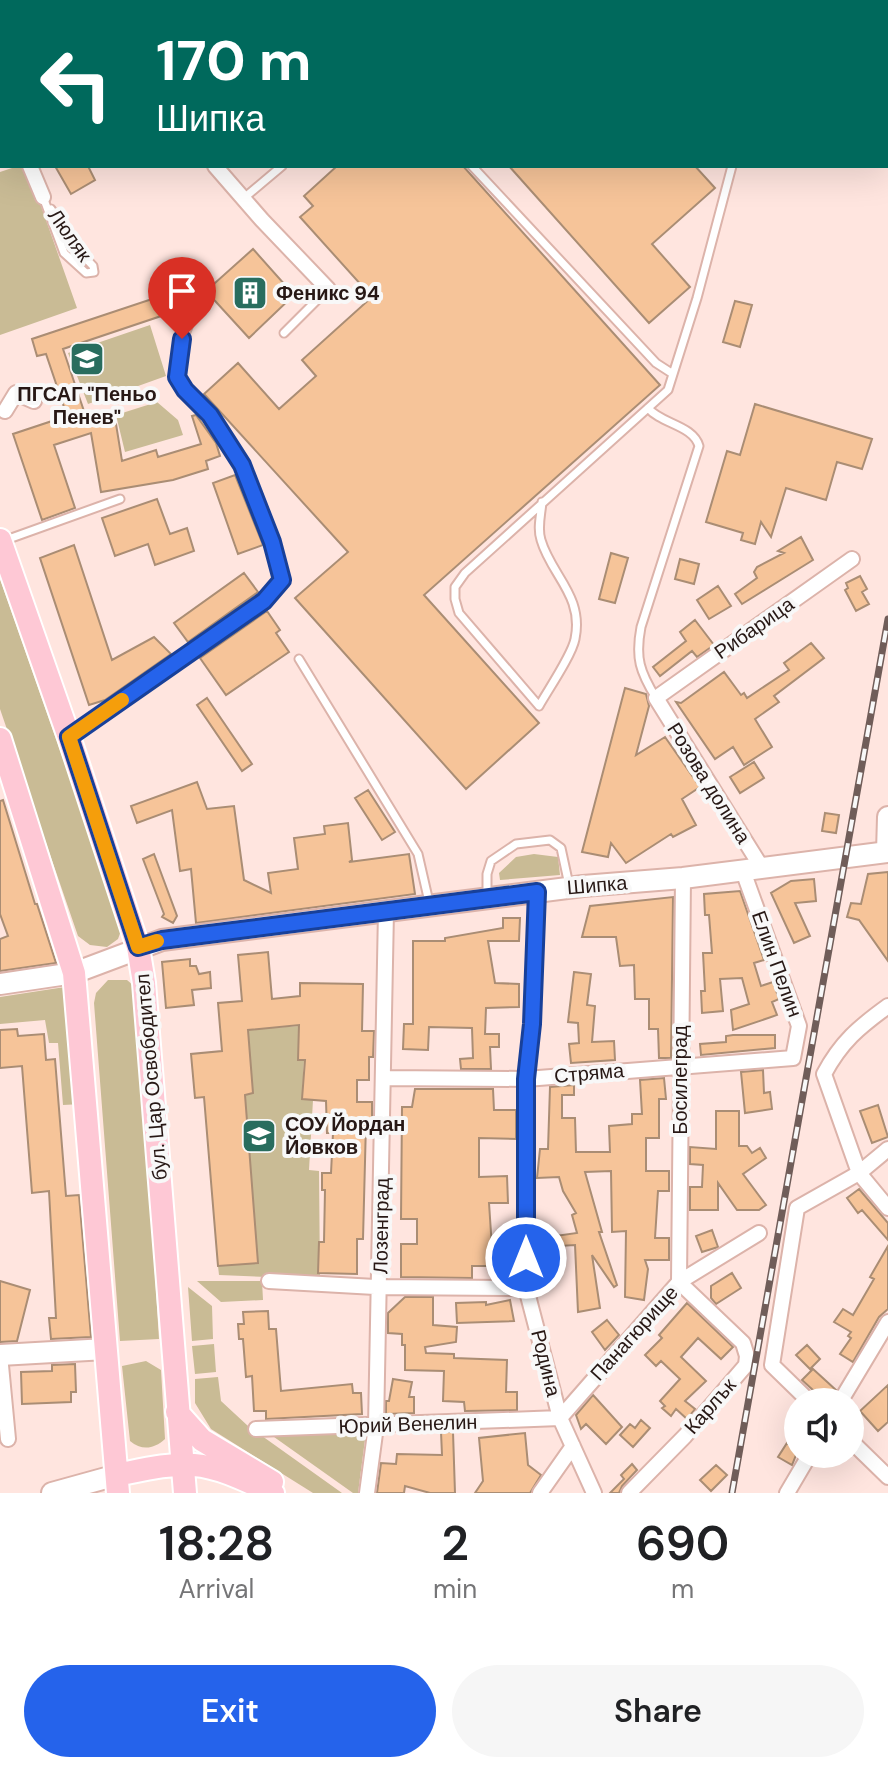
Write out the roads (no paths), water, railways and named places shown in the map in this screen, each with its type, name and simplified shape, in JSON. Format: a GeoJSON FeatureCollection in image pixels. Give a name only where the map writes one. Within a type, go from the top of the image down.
{"type":"FeatureCollection","features":[{"type":"Feature","properties":{"kind":"main road","name":"бул. Цар Освободител"},"geometry":{"type":"LineString","coordinates":[[0,541],[138,947],[145,999],[185,1493]]}},
{"type":"Feature","properties":{"kind":"main road"},"geometry":{"type":"LineString","coordinates":[[0,739],[74,973],[118,1484]]}},
{"type":"Feature","properties":{"kind":"main road"},"geometry":{"type":"LineString","coordinates":[[888,817],[888,853]]}},
{"type":"Feature","properties":{"kind":"main road","name":"Шипка"},"geometry":{"type":"LineString","coordinates":[[0,984],[74,973],[162,940],[570,887],[683,878],[888,853]]}},
{"type":"Feature","properties":{"kind":"main road"},"geometry":{"type":"LineString","coordinates":[[0,1355],[106,1349]]}},
{"type":"Feature","properties":{"kind":"main road"},"geometry":{"type":"LineString","coordinates":[[177,1412],[202,1440],[247,1465],[286,1493]]}},
{"type":"Feature","properties":{"kind":"main road"},"geometry":{"type":"LineString","coordinates":[[52,1493],[118,1484],[182,1465],[209,1468],[273,1493]]}},
{"type":"Feature","properties":{"kind":"street","name":"Люляк"},"geometry":{"type":"LineString","coordinates":[[31,168],[43,197]]}},
{"type":"Feature","properties":{"kind":"street"},"geometry":{"type":"LineString","coordinates":[[217,168],[328,289]]}},
{"type":"Feature","properties":{"kind":"street"},"geometry":{"type":"LineString","coordinates":[[69,737],[264,601],[282,580],[278,560],[242,465],[210,415],[185,390],[177,377],[182,339]]}},
{"type":"Feature","properties":{"kind":"street"},"geometry":{"type":"LineString","coordinates":[[5,411],[16,393],[34,401]]}},
{"type":"Feature","properties":{"kind":"street","name":"Рибарица"},"geometry":{"type":"LineString","coordinates":[[656,698],[852,559]]}},
{"type":"Feature","properties":{"kind":"street","name":"Розова долина"},"geometry":{"type":"LineString","coordinates":[[656,698],[753,869]]}},
{"type":"Feature","properties":{"kind":"street","name":"Елин Пелин"},"geometry":{"type":"LineString","coordinates":[[753,869],[799,1026],[793,1058]]}},
{"type":"Feature","properties":{"kind":"street","name":"Босилеград"},"geometry":{"type":"LineString","coordinates":[[679,1282],[683,878]]}},
{"type":"Feature","properties":{"kind":"street","name":"Родина"},"geometry":{"type":"LineString","coordinates":[[537,892],[532,1024],[526,1079],[526,1288],[560,1418],[594,1493]]}},
{"type":"Feature","properties":{"kind":"street","name":"Лозенград"},"geometry":{"type":"LineString","coordinates":[[367,1493],[376,1426],[386,911]]}},
{"type":"Feature","properties":{"kind":"street"},"geometry":{"type":"LineString","coordinates":[[888,1006],[836,1051],[824,1074],[859,1173],[888,1208]]}},
{"type":"Feature","properties":{"kind":"street","name":"Стряма"},"geometry":{"type":"LineString","coordinates":[[384,1078],[526,1079],[793,1058]]}},
{"type":"Feature","properties":{"kind":"street"},"geometry":{"type":"LineString","coordinates":[[796,1388],[772,1365],[797,1208],[859,1173],[888,1149]]}},
{"type":"Feature","properties":{"kind":"street","name":"Панагюрище"},"geometry":{"type":"LineString","coordinates":[[560,1418],[679,1282],[759,1233]]}},
{"type":"Feature","properties":{"kind":"street"},"geometry":{"type":"LineString","coordinates":[[269,1281],[380,1287],[526,1288]]}},
{"type":"Feature","properties":{"kind":"street","name":"Карлък"},"geometry":{"type":"LineString","coordinates":[[629,1493],[685,1436],[746,1365],[743,1343],[679,1282]]}},
{"type":"Feature","properties":{"kind":"street"},"geometry":{"type":"LineString","coordinates":[[848,1388],[888,1322]]}},
{"type":"Feature","properties":{"kind":"street"},"geometry":{"type":"LineString","coordinates":[[0,1355],[8,1439]]}},
{"type":"Feature","properties":{"kind":"street","name":"Юрий Венелин"},"geometry":{"type":"LineString","coordinates":[[256,1429],[560,1418]]}},
{"type":"Feature","properties":{"kind":"street"},"geometry":{"type":"LineString","coordinates":[[540,1493],[573,1446]]}},
{"type":"Feature","properties":{"kind":"street"},"geometry":{"type":"LineString","coordinates":[[864,1454],[888,1477]]}},
{"type":"Feature","properties":{"kind":"street"},"geometry":{"type":"LineString","coordinates":[[787,1493],[802,1468]]}},
{"type":"Feature","properties":{"kind":"lane"},"geometry":{"type":"LineString","coordinates":[[244,198],[280,168]]}},
{"type":"Feature","properties":{"kind":"lane"},"geometry":{"type":"LineString","coordinates":[[474,168],[656,363],[673,374]]}},
{"type":"Feature","properties":{"kind":"lane"},"geometry":{"type":"LineString","coordinates":[[542,502],[541,540],[566,585],[575,612],[575,640],[539,706],[459,613],[455,587],[465,573],[542,502],[668,390],[731,168]]}},
{"type":"Feature","properties":{"kind":"lane","name":"Люляк"},"geometry":{"type":"LineString","coordinates":[[43,197],[75,247],[93,266],[94,272],[86,273],[64,253],[43,197]]}},
{"type":"Feature","properties":{"kind":"lane"},"geometry":{"type":"LineString","coordinates":[[284,333],[328,289]]}},
{"type":"Feature","properties":{"kind":"lane"},"geometry":{"type":"LineString","coordinates":[[182,339],[191,312],[183,290]]}},
{"type":"Feature","properties":{"kind":"lane"},"geometry":{"type":"LineString","coordinates":[[648,408],[655,416],[690,433],[699,446],[637,648],[645,681],[656,698]]}},
{"type":"Feature","properties":{"kind":"lane"},"geometry":{"type":"LineString","coordinates":[[0,541],[120,499]]}},
{"type":"Feature","properties":{"kind":"lane"},"geometry":{"type":"LineString","coordinates":[[299,659],[418,854],[430,905]]}},
{"type":"Feature","properties":{"kind":"lane"},"geometry":{"type":"LineString","coordinates":[[487,898],[487,874],[491,861],[516,844],[550,840],[561,848],[570,887]]}},
{"type":"Feature","properties":{"kind":"railway"},"geometry":{"type":"LineString","coordinates":[[732,1493],[888,619]]}},
{"type":"Feature","properties":{"kind":"place","name":"Феникс 94"},"geometry":{"type":"Point","coordinates":[250,293]}},
{"type":"Feature","properties":{"kind":"place","name":"ПГСАГ \"Пеньо Пенев\""},"geometry":{"type":"Point","coordinates":[87,359]}},
{"type":"Feature","properties":{"kind":"place","name":"СОУ Йордан Йовков"},"geometry":{"type":"Point","coordinates":[259,1136]}}]}
